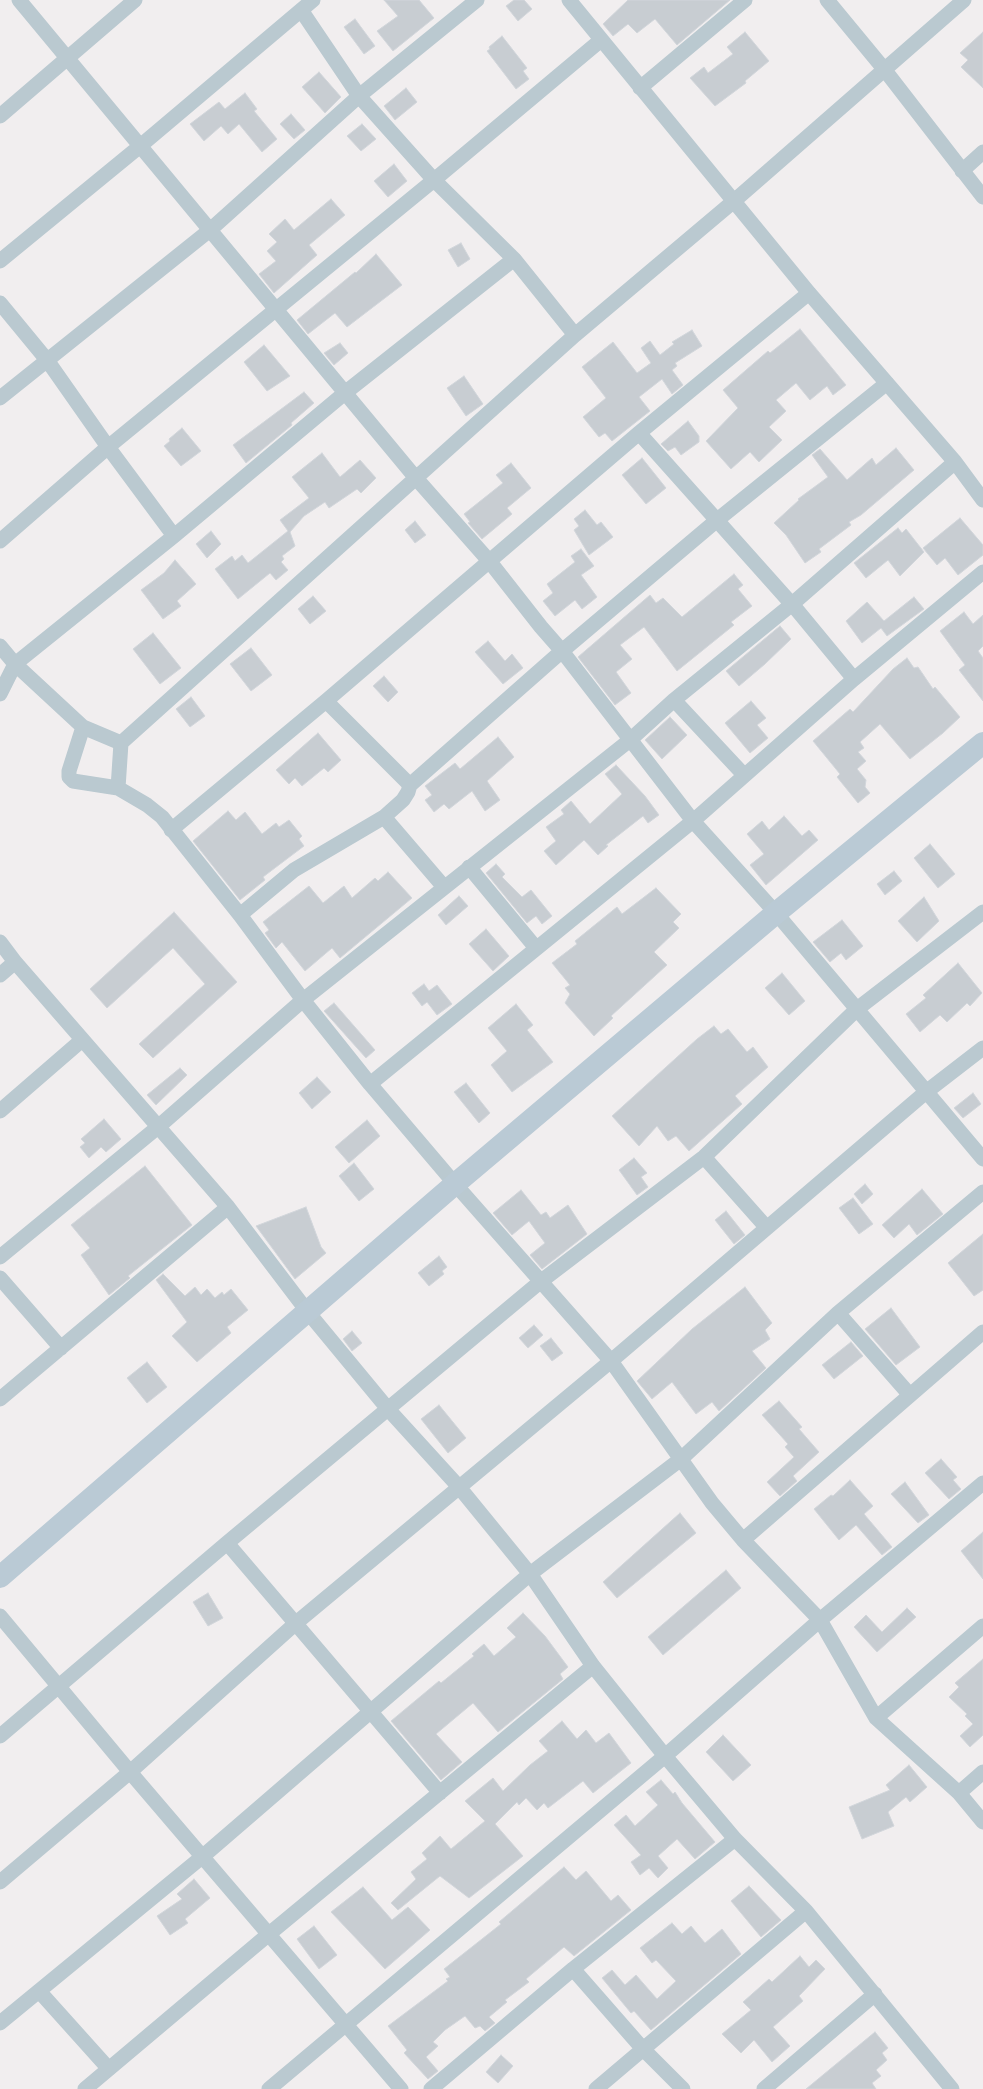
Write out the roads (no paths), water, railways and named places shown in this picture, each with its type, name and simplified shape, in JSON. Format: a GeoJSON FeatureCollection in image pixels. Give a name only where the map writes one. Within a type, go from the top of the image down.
{"type":"FeatureCollection","features":[{"type":"Feature","properties":{"kind":"street"},"geometry":{"type":"LineString","coordinates":[[19,0],[415,477],[490,562],[541,627],[562,650],[694,821],[776,914],[983,1159]]}},
{"type":"Feature","properties":{"kind":"street"},"geometry":{"type":"LineString","coordinates":[[0,116],[135,0]]}},
{"type":"Feature","properties":{"kind":"street"},"geometry":{"type":"LineString","coordinates":[[0,261],[140,147],[313,0]]}},
{"type":"Feature","properties":{"kind":"street"},"geometry":{"type":"LineString","coordinates":[[0,398],[210,230],[360,96],[477,0]]}},
{"type":"Feature","properties":{"kind":"street"},"geometry":{"type":"LineString","coordinates":[[640,88],[745,0]]}},
{"type":"Feature","properties":{"kind":"street"},"geometry":{"type":"LineString","coordinates":[[827,0],[884,69],[983,197]]}},
{"type":"Feature","properties":{"kind":"street"},"geometry":{"type":"LineString","coordinates":[[118,788],[121,743],[575,335],[734,202],[964,0]]}},
{"type":"Feature","properties":{"kind":"street"},"geometry":{"type":"LineString","coordinates":[[574,2],[601,40],[640,88],[809,293],[955,462],[983,500]]}},
{"type":"Feature","properties":{"kind":"street"},"geometry":{"type":"LineString","coordinates":[[301,10],[360,96],[434,180],[514,259],[575,335]]}},
{"type":"Feature","properties":{"kind":"street"},"geometry":{"type":"LineString","coordinates":[[0,541],[108,447],[434,180],[601,40]]}},
{"type":"Feature","properties":{"kind":"street"},"geometry":{"type":"LineString","coordinates":[[962,171],[983,152]]}},
{"type":"Feature","properties":{"kind":"street"},"geometry":{"type":"LineString","coordinates":[[0,694],[15,664],[174,536],[346,392],[514,259]]}},
{"type":"Feature","properties":{"kind":"street"},"geometry":{"type":"LineString","coordinates":[[171,830],[326,702],[639,433],[809,293]]}},
{"type":"Feature","properties":{"kind":"street"},"geometry":{"type":"LineString","coordinates":[[0,303],[47,360],[174,536]]}},
{"type":"Feature","properties":{"kind":"street"},"geometry":{"type":"LineString","coordinates":[[240,915],[294,870],[384,817],[403,800],[410,785],[562,650],[716,521],[887,383]]}},
{"type":"Feature","properties":{"kind":"street"},"geometry":{"type":"LineString","coordinates":[[639,433],[791,604],[854,679]]}},
{"type":"Feature","properties":{"kind":"street"},"geometry":{"type":"LineString","coordinates":[[0,1257],[158,1127],[303,1000],[630,740],[674,700],[791,604],[955,462]]}},
{"type":"Feature","properties":{"kind":"street"},"geometry":{"type":"LineString","coordinates":[[370,1084],[694,821],[854,679],[983,572]]}},
{"type":"Feature","properties":{"kind":"street"},"geometry":{"type":"LineString","coordinates":[[0,646],[15,664],[83,728],[121,743]]}},
{"type":"Feature","properties":{"kind":"street"},"geometry":{"type":"LineString","coordinates":[[674,700],[744,775]]}},
{"type":"Feature","properties":{"kind":"street"},"geometry":{"type":"LineString","coordinates":[[326,702],[410,785]]}},
{"type":"Feature","properties":{"kind":"street"},"geometry":{"type":"LineString","coordinates":[[83,728],[69,771],[69,777],[73,781],[118,788],[162,817],[370,1084],[454,1184],[611,1361],[712,1503],[743,1540],[820,1620],[876,1718],[959,1793],[983,1822]]}},
{"type":"Feature","properties":{"kind":"street"},"geometry":{"type":"LineString","coordinates":[[0,1577],[454,1184],[983,742]]}},
{"type":"Feature","properties":{"kind":"street"},"geometry":{"type":"LineString","coordinates":[[384,817],[444,887]]}},
{"type":"Feature","properties":{"kind":"street"},"geometry":{"type":"LineString","coordinates":[[469,867],[536,948]]}},
{"type":"Feature","properties":{"kind":"street"},"geometry":{"type":"LineString","coordinates":[[0,1736],[227,1543],[540,1282],[704,1157],[857,1009],[983,912]]}},
{"type":"Feature","properties":{"kind":"street"},"geometry":{"type":"LineString","coordinates":[[0,942],[82,1040],[228,1207],[307,1311],[388,1409],[459,1487],[530,1574],[593,1666],[665,1756],[735,1839],[806,1911],[875,1994],[945,2087]]}},
{"type":"Feature","properties":{"kind":"street"},"geometry":{"type":"LineString","coordinates":[[0,975],[15,962]]}},
{"type":"Feature","properties":{"kind":"street"},"geometry":{"type":"LineString","coordinates":[[0,1111],[82,1040]]}},
{"type":"Feature","properties":{"kind":"street"},"geometry":{"type":"LineString","coordinates":[[0,1882],[130,1772],[296,1623],[611,1361],[926,1092],[983,1048]]}},
{"type":"Feature","properties":{"kind":"street"},"geometry":{"type":"LineString","coordinates":[[704,1157],[767,1228]]}},
{"type":"Feature","properties":{"kind":"street"},"geometry":{"type":"LineString","coordinates":[[0,2023],[202,1857],[530,1574],[681,1459],[838,1313],[983,1192]]}},
{"type":"Feature","properties":{"kind":"street"},"geometry":{"type":"LineString","coordinates":[[0,1399],[228,1207]]}},
{"type":"Feature","properties":{"kind":"street"},"geometry":{"type":"LineString","coordinates":[[0,1278],[61,1348]]}},
{"type":"Feature","properties":{"kind":"street"},"geometry":{"type":"LineString","coordinates":[[838,1313],[908,1394]]}},
{"type":"Feature","properties":{"kind":"street"},"geometry":{"type":"LineString","coordinates":[[743,1540],[908,1394],[983,1332]]}},
{"type":"Feature","properties":{"kind":"street"},"geometry":{"type":"LineString","coordinates":[[268,2089],[665,1756],[820,1620],[983,1483]]}},
{"type":"Feature","properties":{"kind":"street"},"geometry":{"type":"LineString","coordinates":[[227,1543],[440,1793]]}},
{"type":"Feature","properties":{"kind":"street"},"geometry":{"type":"LineString","coordinates":[[0,1616],[202,1857],[401,2089]]}},
{"type":"Feature","properties":{"kind":"street"},"geometry":{"type":"LineString","coordinates":[[876,1718],[983,1626]]}},
{"type":"Feature","properties":{"kind":"street"},"geometry":{"type":"LineString","coordinates":[[85,2089],[593,1666]]}},
{"type":"Feature","properties":{"kind":"street"},"geometry":{"type":"LineString","coordinates":[[959,1793],[983,1772]]}},
{"type":"Feature","properties":{"kind":"street"},"geometry":{"type":"LineString","coordinates":[[431,2089],[573,1969],[735,1839]]}},
{"type":"Feature","properties":{"kind":"street"},"geometry":{"type":"LineString","coordinates":[[596,2089],[806,1911]]}},
{"type":"Feature","properties":{"kind":"street"},"geometry":{"type":"LineString","coordinates":[[573,1969],[643,2049],[683,2089]]}},
{"type":"Feature","properties":{"kind":"street"},"geometry":{"type":"LineString","coordinates":[[39,1991],[109,2069]]}},
{"type":"Feature","properties":{"kind":"street"},"geometry":{"type":"LineString","coordinates":[[764,2089],[875,1994]]}}]}
